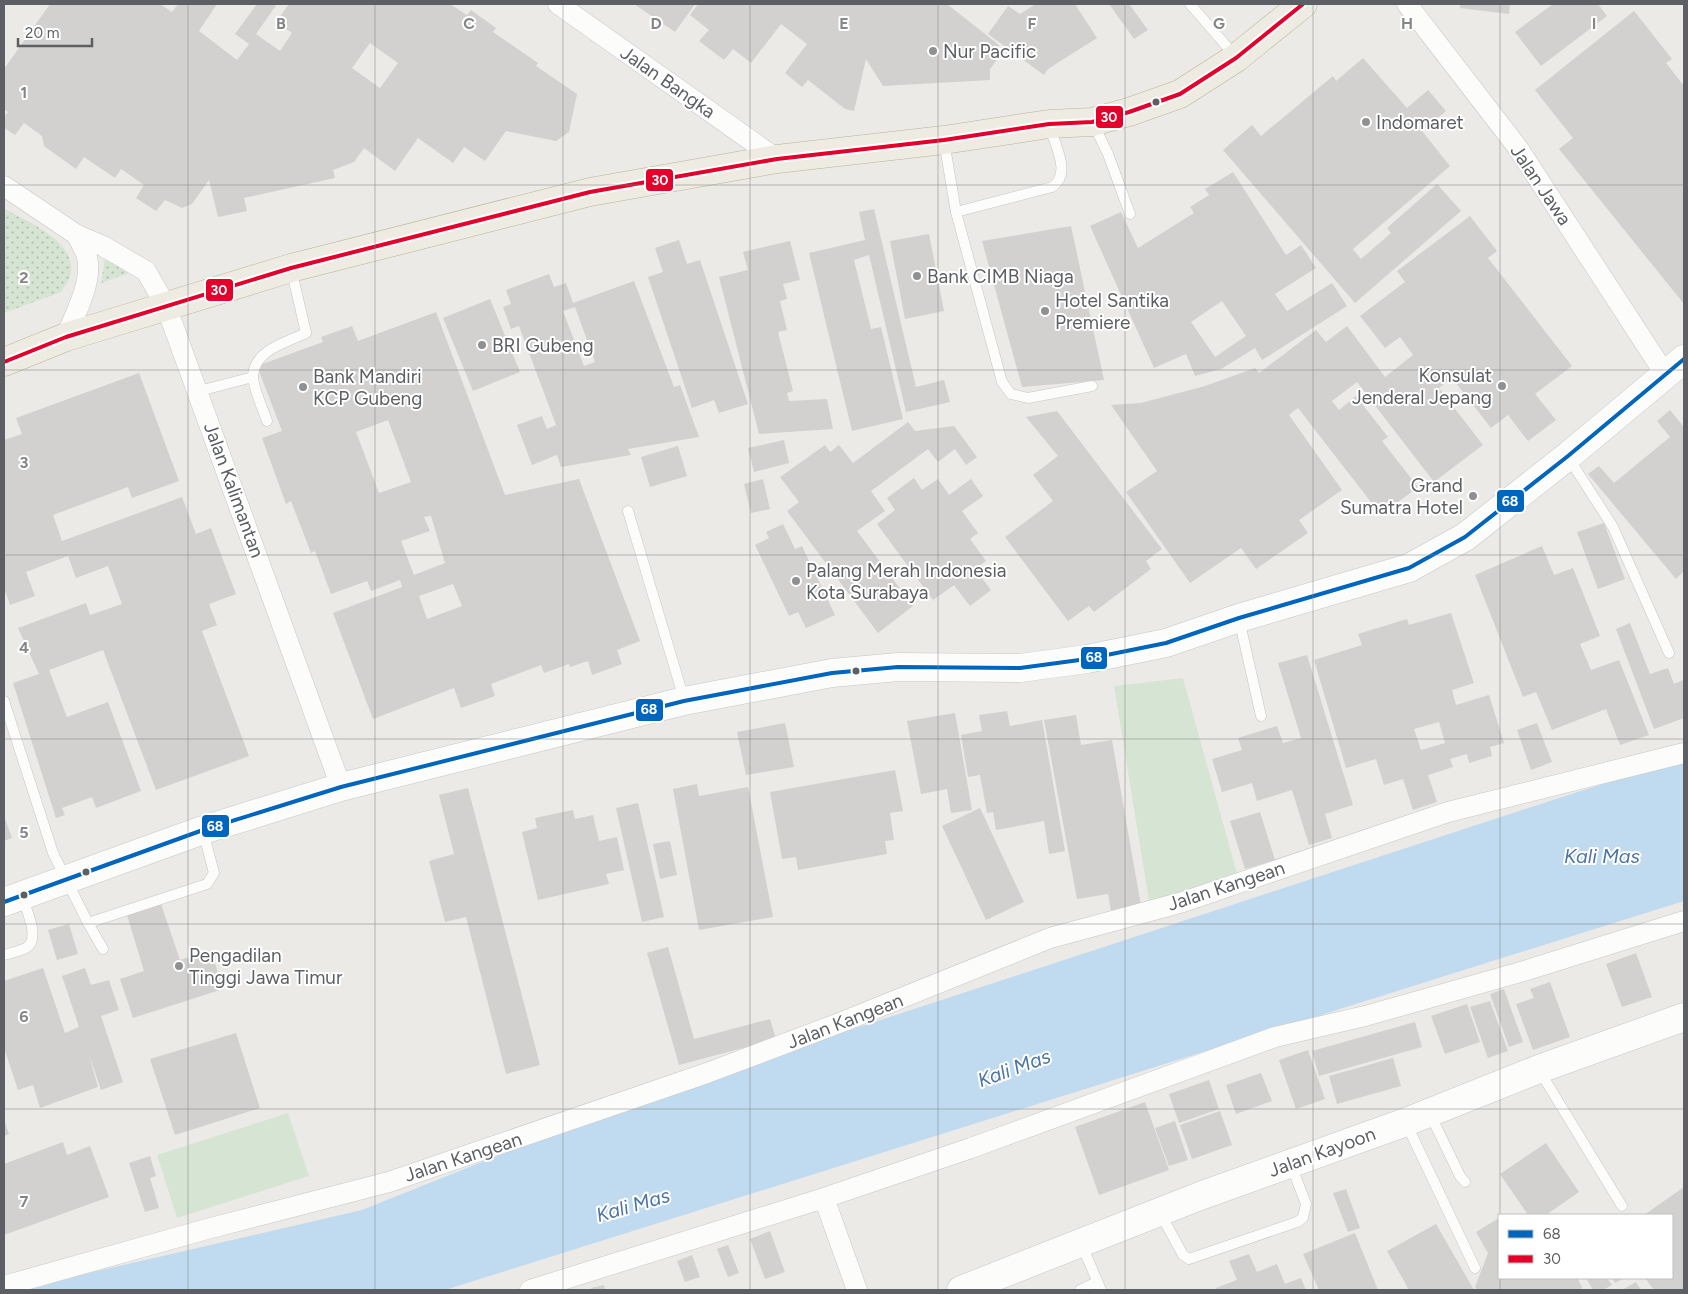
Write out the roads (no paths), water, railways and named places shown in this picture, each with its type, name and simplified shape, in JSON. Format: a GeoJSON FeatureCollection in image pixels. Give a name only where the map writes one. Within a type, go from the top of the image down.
{"type":"FeatureCollection","features":[{"type":"Feature","properties":{"kind":"highway"},"geometry":{"type":"LineString","coordinates":[[4,362],[66,337],[291,268],[590,192],[777,159],[944,140],[1049,124],[1092,122],[1129,112],[1180,94],[1236,58],[1303,4]]}},
{"type":"Feature","properties":{"kind":"street","name":"Jalan Bangka"},"geometry":{"type":"LineString","coordinates":[[558,4],[777,159]]}},
{"type":"Feature","properties":{"kind":"street","name":"Jalan Jawa"},"geometry":{"type":"LineString","coordinates":[[1407,4],[1518,148],[1675,367]]}},
{"type":"Feature","properties":{"kind":"street","name":"Jalan Kalimantan"},"geometry":{"type":"LineString","coordinates":[[4,186],[77,235],[104,246],[146,271],[166,306],[341,787]]}},
{"type":"Feature","properties":{"kind":"street"},"geometry":{"type":"LineString","coordinates":[[66,337],[84,290],[88,272],[86,256],[77,235]]}},
{"type":"Feature","properties":{"kind":"street"},"geometry":{"type":"LineString","coordinates":[[13,899],[203,830],[341,787],[684,701],[832,673],[898,667],[1020,668],[1087,659],[1166,643],[1239,618],[1409,568],[1466,538],[1675,367]]}},
{"type":"Feature","properties":{"kind":"street","name":"Jalan Kangean"},"geometry":{"type":"LineString","coordinates":[[4,1286],[207,1229],[389,1182],[706,1073],[842,1022],[1050,938],[1183,902],[1448,812],[1684,753]]}},
{"type":"Feature","properties":{"kind":"street"},"geometry":{"type":"LineString","coordinates":[[530,1290],[824,1198],[971,1148],[1275,1037],[1384,1011],[1524,971],[1684,921]]}},
{"type":"Feature","properties":{"kind":"street","name":"Jalan Kayoon"},"geometry":{"type":"LineString","coordinates":[[973,1288],[1159,1212],[1417,1117],[1539,1069],[1684,1017]]}},
{"type":"Feature","properties":{"kind":"street"},"geometry":{"type":"LineString","coordinates":[[824,1198],[857,1290]]}},
{"type":"Feature","properties":{"kind":"lane"},"geometry":{"type":"LineString","coordinates":[[1190,4],[1236,58]]}},
{"type":"Feature","properties":{"kind":"lane"},"geometry":{"type":"LineString","coordinates":[[1092,122],[1108,154],[1130,214]]}},
{"type":"Feature","properties":{"kind":"lane"},"geometry":{"type":"LineString","coordinates":[[956,212],[1052,187],[1060,182],[1063,173],[1049,124]]}},
{"type":"Feature","properties":{"kind":"lane"},"geometry":{"type":"LineString","coordinates":[[944,140],[956,212],[1002,382],[1011,394],[1028,398],[1092,386]]}},
{"type":"Feature","properties":{"kind":"lane"},"geometry":{"type":"LineString","coordinates":[[267,421],[253,377],[262,354],[306,333],[291,268]]}},
{"type":"Feature","properties":{"kind":"lane"},"geometry":{"type":"LineString","coordinates":[[198,391],[253,377]]}},
{"type":"Feature","properties":{"kind":"lane"},"geometry":{"type":"LineString","coordinates":[[1568,456],[1613,527],[1669,653]]}},
{"type":"Feature","properties":{"kind":"lane"},"geometry":{"type":"LineString","coordinates":[[628,511],[684,701]]}},
{"type":"Feature","properties":{"kind":"lane"},"geometry":{"type":"LineString","coordinates":[[1239,618],[1261,716]]}},
{"type":"Feature","properties":{"kind":"lane"},"geometry":{"type":"LineString","coordinates":[[4,701],[53,853],[103,949]]}},
{"type":"Feature","properties":{"kind":"lane"},"geometry":{"type":"LineString","coordinates":[[88,923],[207,884],[214,873],[203,830]]}},
{"type":"Feature","properties":{"kind":"lane"},"geometry":{"type":"LineString","coordinates":[[4,955],[26,948],[32,942],[33,934],[13,899]]}},
{"type":"Feature","properties":{"kind":"lane"},"geometry":{"type":"LineString","coordinates":[[1539,1069],[1622,1206]]}},
{"type":"Feature","properties":{"kind":"lane"},"geometry":{"type":"LineString","coordinates":[[1417,1117],[1465,1182]]}},
{"type":"Feature","properties":{"kind":"lane"},"geometry":{"type":"LineString","coordinates":[[1417,1117],[1475,1268]]}},
{"type":"Feature","properties":{"kind":"lane"},"geometry":{"type":"LineString","coordinates":[[1159,1212],[1183,1255],[1190,1259],[1297,1222],[1303,1218],[1306,1204],[1290,1163]]}},
{"type":"Feature","properties":{"kind":"lane"},"geometry":{"type":"LineString","coordinates":[[1080,1290],[1099,1286],[1081,1243]]}},
{"type":"Feature","properties":{"kind":"water","name":"Kali Mas"},"geometry":{"type":"Polygon","coordinates":[[[1684,759],[1684,901],[445,1290],[15,1290],[362,1210],[639,1099],[1565,796],[1684,759]]]}},
{"type":"Feature","properties":{"kind":"place","name":"Nur Pacific"},"geometry":{"type":"Point","coordinates":[933,51]}},
{"type":"Feature","properties":{"kind":"place","name":"Indomaret"},"geometry":{"type":"Point","coordinates":[1366,122]}},
{"type":"Feature","properties":{"kind":"place","name":"Bank CIMB Niaga"},"geometry":{"type":"Point","coordinates":[917,276]}},
{"type":"Feature","properties":{"kind":"place","name":"Hotel Santika Premiere"},"geometry":{"type":"Point","coordinates":[1045,311]}},
{"type":"Feature","properties":{"kind":"place","name":"BRI Gubeng"},"geometry":{"type":"Point","coordinates":[482,345]}},
{"type":"Feature","properties":{"kind":"place","name":"Konsulat Jenderal Jepang"},"geometry":{"type":"Point","coordinates":[1502,386]}},
{"type":"Feature","properties":{"kind":"place","name":"Bank Mandiri KCP Gubeng"},"geometry":{"type":"Point","coordinates":[303,387]}},
{"type":"Feature","properties":{"kind":"place","name":"Grand Sumatra Hotel"},"geometry":{"type":"Point","coordinates":[1473,496]}},
{"type":"Feature","properties":{"kind":"place","name":"Palang Merah Indonesia Kota Surabaya"},"geometry":{"type":"Point","coordinates":[796,581]}},
{"type":"Feature","properties":{"kind":"place","name":"Pengadilan Tinggi Jawa Timur"},"geometry":{"type":"Point","coordinates":[179,966]}}]}
